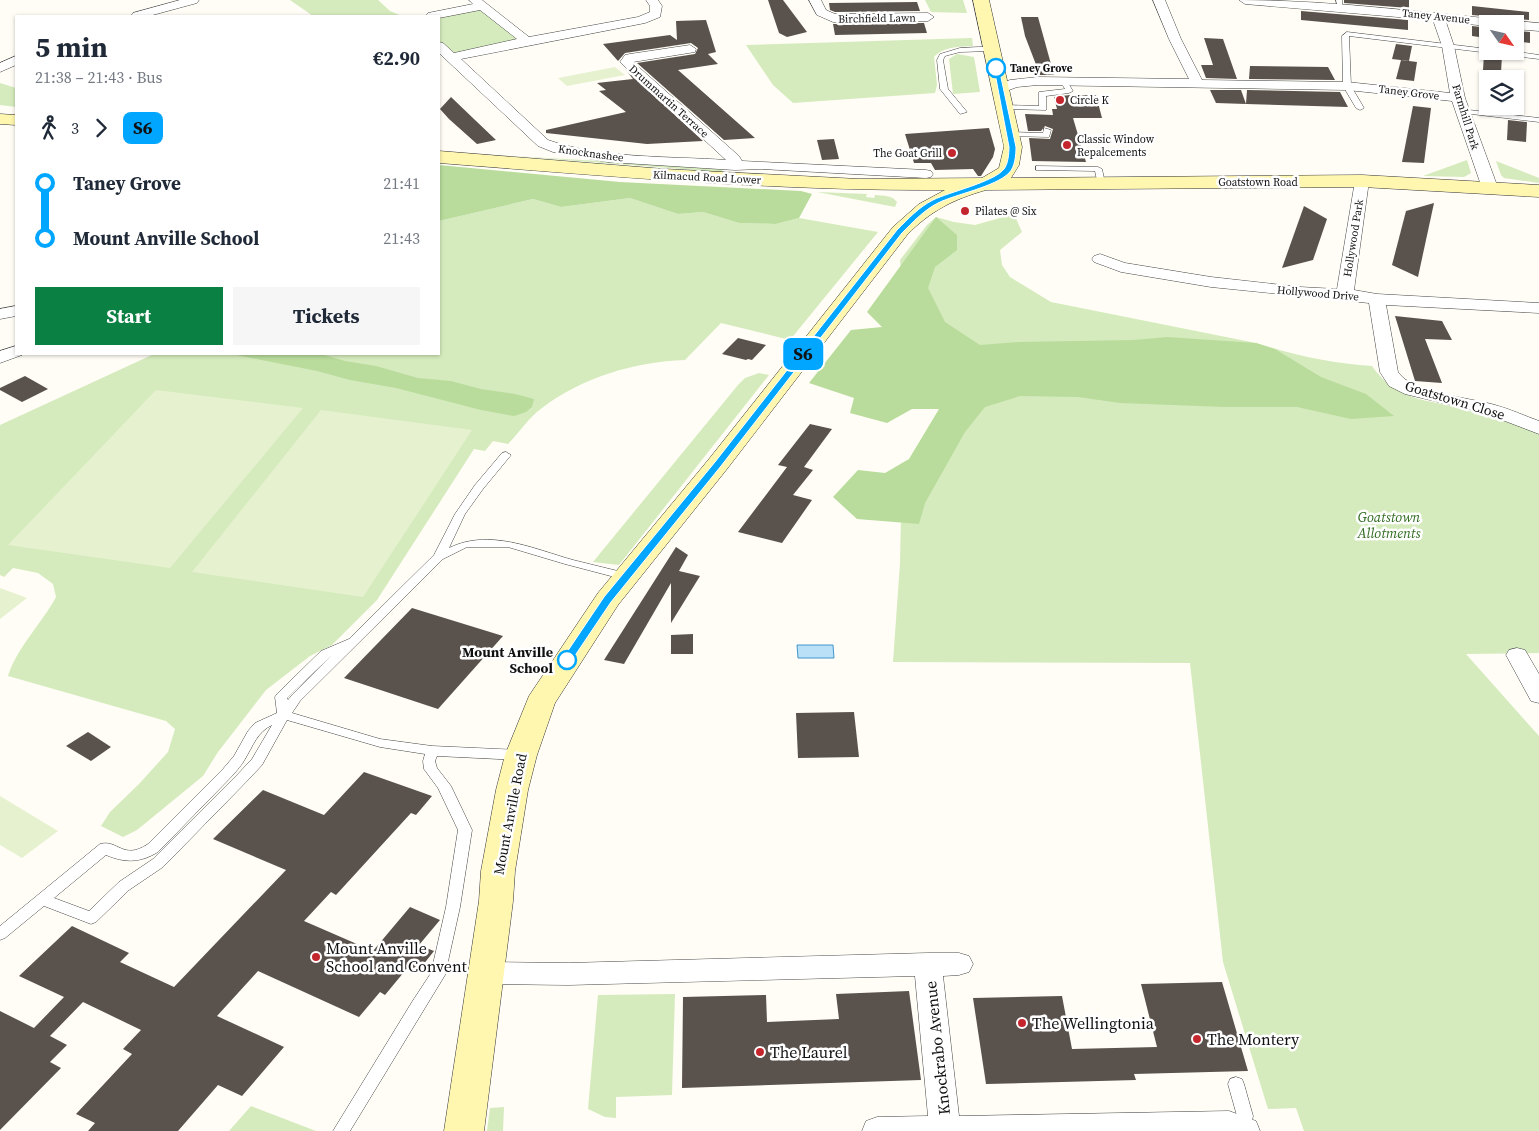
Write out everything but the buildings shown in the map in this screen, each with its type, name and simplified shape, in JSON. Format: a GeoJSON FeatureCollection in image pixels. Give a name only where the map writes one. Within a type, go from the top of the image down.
{"type":"FeatureCollection","features":[{"type":"Feature","properties":{"kind":"main road"},"geometry":{"type":"LineString","coordinates":[[981,0],[1012,141],[1021,165],[1027,171],[1060,184]]}},
{"type":"Feature","properties":{"kind":"main road"},"geometry":{"type":"LineString","coordinates":[[0,119],[15,120]]}},
{"type":"Feature","properties":{"kind":"main road","name":"Mount Anville Road"},"geometry":{"type":"LineString","coordinates":[[464,1131],[501,853],[512,790],[520,756],[540,703],[596,615],[718,464],[901,230],[920,211],[935,202],[998,177],[1006,171],[1012,158],[1012,141]]}},
{"type":"Feature","properties":{"kind":"main road","name":"Kilmacud Road Lower"},"geometry":{"type":"LineString","coordinates":[[440,157],[572,169],[732,172],[862,178],[884,186],[976,186]]}},
{"type":"Feature","properties":{"kind":"main road","name":"Goatstown Road"},"geometry":{"type":"LineString","coordinates":[[976,186],[1101,183],[1362,182],[1539,191]]}},
{"type":"Feature","properties":{"kind":"main road"},"geometry":{"type":"LineString","coordinates":[[884,186],[908,200],[901,230]]}},
{"type":"Feature","properties":{"kind":"street"},"geometry":{"type":"LineString","coordinates":[[140,15],[193,0]]}},
{"type":"Feature","properties":{"kind":"street"},"geometry":{"type":"LineString","coordinates":[[450,58],[527,40],[641,20],[656,14],[656,6],[652,0]]}},
{"type":"Feature","properties":{"kind":"street","name":"Birchfield Lawn"},"geometry":{"type":"LineString","coordinates":[[814,0],[821,12],[827,17],[842,19],[928,17]]}},
{"type":"Feature","properties":{"kind":"street"},"geometry":{"type":"LineString","coordinates":[[1159,0],[1175,39],[1197,82]]}},
{"type":"Feature","properties":{"kind":"street","name":"Taney Avenue"},"geometry":{"type":"LineString","coordinates":[[1245,0],[1340,3],[1479,21]]}},
{"type":"Feature","properties":{"kind":"street"},"geometry":{"type":"LineString","coordinates":[[436,15],[479,3],[527,40]]}},
{"type":"Feature","properties":{"kind":"street"},"geometry":{"type":"LineString","coordinates":[[166,7],[183,15]]}},
{"type":"Feature","properties":{"kind":"street","name":"Farmhill Park"},"geometry":{"type":"LineString","coordinates":[[1438,16],[1448,46],[1461,104],[1490,188]]}},
{"type":"Feature","properties":{"kind":"street"},"geometry":{"type":"LineString","coordinates":[[1524,25],[1539,26]]}},
{"type":"Feature","properties":{"kind":"street","name":"Knocknashee"},"geometry":{"type":"LineString","coordinates":[[440,47],[544,143],[556,149],[607,156],[712,163],[732,172]]}},
{"type":"Feature","properties":{"kind":"street","name":"Drummartin Terrace"},"geometry":{"type":"LineString","coordinates":[[690,49],[630,58],[626,62],[734,159],[732,172]]}},
{"type":"Feature","properties":{"kind":"street"},"geometry":{"type":"LineString","coordinates":[[0,51],[15,55]]}},
{"type":"Feature","properties":{"kind":"street"},"geometry":{"type":"LineString","coordinates":[[0,68],[15,60]]}},
{"type":"Feature","properties":{"kind":"street","name":"Taney Grove"},"geometry":{"type":"LineString","coordinates":[[1001,89],[1015,83],[1038,81],[1197,82],[1347,86],[1461,104]]}},
{"type":"Feature","properties":{"kind":"street"},"geometry":{"type":"LineString","coordinates":[[862,178],[926,174]]}},
{"type":"Feature","properties":{"kind":"street","name":"Hollywood Park"},"geometry":{"type":"LineString","coordinates":[[1345,294],[1362,182]]}},
{"type":"Feature","properties":{"kind":"street","name":"Hollywood Drive"},"geometry":{"type":"LineString","coordinates":[[1100,259],[1121,266],[1211,282],[1300,292],[1345,294],[1377,299],[1539,308]]}},
{"type":"Feature","properties":{"kind":"street","name":"Goatstown Close"},"geometry":{"type":"LineString","coordinates":[[1377,299],[1389,372],[1395,382],[1411,390],[1490,409],[1539,428]]}},
{"type":"Feature","properties":{"kind":"street"},"geometry":{"type":"LineString","coordinates":[[0,314],[15,311]]}},
{"type":"Feature","properties":{"kind":"street"},"geometry":{"type":"LineString","coordinates":[[0,358],[15,352]]}},
{"type":"Feature","properties":{"kind":"street"},"geometry":{"type":"LineString","coordinates":[[1517,655],[1536,686]]}},
{"type":"Feature","properties":{"kind":"street","name":"Knockrabo Avenue"},"geometry":{"type":"LineString","coordinates":[[928,964],[945,1130]]}},
{"type":"Feature","properties":{"kind":"street"},"geometry":{"type":"LineString","coordinates":[[485,973],[568,974],[960,964]]}},
{"type":"Feature","properties":{"kind":"street"},"geometry":{"type":"LineString","coordinates":[[877,1131],[1229,1124],[1244,1130]]}},
{"type":"Feature","properties":{"kind":"lane"},"geometry":{"type":"LineString","coordinates":[[1360,108],[1347,86],[1345,36],[1347,34],[1479,50]]}},
{"type":"Feature","properties":{"kind":"lane"},"geometry":{"type":"LineString","coordinates":[[963,112],[944,89],[940,60],[942,55],[966,50],[991,50]]}},
{"type":"Feature","properties":{"kind":"lane"},"geometry":{"type":"LineString","coordinates":[[1524,55],[1539,57]]}},
{"type":"Feature","properties":{"kind":"lane"},"geometry":{"type":"LineString","coordinates":[[1005,107],[1044,111],[1042,94],[1069,91],[1064,81]]}},
{"type":"Feature","properties":{"kind":"lane"},"geometry":{"type":"LineString","coordinates":[[1461,104],[1539,120]]}},
{"type":"Feature","properties":{"kind":"lane"},"geometry":{"type":"LineString","coordinates":[[1012,141],[1046,135],[1046,130]]}},
{"type":"Feature","properties":{"kind":"lane"},"geometry":{"type":"LineString","coordinates":[[1039,168],[1098,169],[1101,183]]}},
{"type":"Feature","properties":{"kind":"lane"},"geometry":{"type":"LineString","coordinates":[[439,557],[460,514],[506,454]]}},
{"type":"Feature","properties":{"kind":"lane"},"geometry":{"type":"LineString","coordinates":[[42,899],[91,918],[124,886],[158,863],[256,762],[284,715],[280,697],[325,654],[356,639],[439,557],[465,544],[509,544],[626,576]]}},
{"type":"Feature","properties":{"kind":"lane"},"geometry":{"type":"LineString","coordinates":[[0,934],[105,848],[118,855],[133,858],[143,855],[153,848],[228,772],[239,759],[255,730],[284,715],[380,743],[432,751],[520,756]]}},
{"type":"Feature","properties":{"kind":"lane"},"geometry":{"type":"LineString","coordinates":[[341,1131],[438,975],[453,907],[465,830],[444,786],[431,769],[429,761],[432,751]]}},
{"type":"Feature","properties":{"kind":"lane"},"geometry":{"type":"LineString","coordinates":[[1236,1084],[1245,1116],[1244,1130]]}},
{"type":"Feature","properties":{"kind":"green space"},"geometry":{"type":"Polygon","coordinates":[[[290,0],[378,0],[390,11],[400,15],[312,15],[290,0]]]}},
{"type":"Feature","properties":{"kind":"green space"},"geometry":{"type":"Polygon","coordinates":[[[925,0],[963,0],[967,13],[931,12],[925,0]]]}},
{"type":"Feature","properties":{"kind":"green space"},"geometry":{"type":"Polygon","coordinates":[[[481,8],[524,39],[454,54],[440,42],[440,17],[481,8]]]}},
{"type":"Feature","properties":{"kind":"green space"},"geometry":{"type":"Polygon","coordinates":[[[972,38],[973,46],[947,49],[934,57],[937,85],[935,93],[793,103],[773,85],[746,45],[972,38]]]}},
{"type":"Feature","properties":{"kind":"green space"},"geometry":{"type":"Polygon","coordinates":[[[957,54],[974,57],[980,92],[953,94],[949,59],[957,54]]]}},
{"type":"Feature","properties":{"kind":"green space"},"geometry":{"type":"Polygon","coordinates":[[[615,67],[625,75],[567,86],[558,78],[615,67]]]}},
{"type":"Feature","properties":{"kind":"green space"},"geometry":{"type":"Polygon","coordinates":[[[0,83],[15,88],[15,107],[0,105],[0,83]]]}},
{"type":"Feature","properties":{"kind":"green space"},"geometry":{"type":"Polygon","coordinates":[[[497,155],[721,168],[723,169],[722,172],[497,155]]]}},
{"type":"Feature","properties":{"kind":"green space"},"geometry":{"type":"Polygon","coordinates":[[[1467,160],[1471,173],[1464,177],[1423,176],[1467,160]]]}},
{"type":"Feature","properties":{"kind":"green space"},"geometry":{"type":"Polygon","coordinates":[[[1496,161],[1539,178],[1539,183],[1504,178],[1496,161]]]}},
{"type":"Feature","properties":{"kind":"green space"},"geometry":{"type":"Polygon","coordinates":[[[440,165],[620,182],[801,191],[812,194],[799,218],[776,224],[739,223],[703,212],[678,214],[630,198],[561,207],[533,199],[440,221],[440,165]]]}},
{"type":"Feature","properties":{"kind":"green space"},"geometry":{"type":"Polygon","coordinates":[[[817,192],[867,194],[866,197],[874,198],[875,195],[884,196],[893,198],[897,202],[895,207],[817,192]]]}},
{"type":"Feature","properties":{"kind":"green space"},"geometry":{"type":"Polygon","coordinates":[[[630,198],[678,214],[703,212],[739,223],[776,224],[799,218],[878,232],[790,340],[721,323],[685,360],[666,361],[628,368],[592,380],[574,388],[542,408],[528,420],[508,444],[493,441],[485,451],[474,449],[377,600],[332,645],[310,656],[266,690],[218,752],[203,776],[137,830],[123,837],[101,826],[110,812],[168,752],[175,729],[166,721],[8,676],[23,646],[56,597],[53,584],[38,573],[13,568],[4,577],[0,575],[0,425],[152,355],[440,355],[440,221],[533,199],[561,207],[630,198]]]}},
{"type":"Feature","properties":{"kind":"green space","name":"Goatstown Allotments"},"geometry":{"type":"Polygon","coordinates":[[[1014,214],[1022,232],[1000,250],[1002,265],[1010,277],[1051,302],[1256,343],[1313,358],[1372,366],[1395,389],[1405,394],[1484,415],[1539,434],[1539,653],[1466,654],[1539,736],[1539,1131],[1304,1131],[1296,1108],[1268,1109],[1223,962],[1190,663],[893,662],[900,563],[901,517],[969,393],[905,314],[900,260],[927,225],[936,217],[975,225],[1014,214]]]}},
{"type":"Feature","properties":{"kind":"green space"},"geometry":{"type":"Polygon","coordinates":[[[936,217],[957,235],[957,250],[935,267],[928,288],[945,322],[980,345],[1018,342],[1134,340],[1167,337],[1256,343],[1275,349],[1321,377],[1366,394],[1394,416],[1351,419],[1297,407],[1225,407],[1120,403],[1078,397],[1020,396],[985,407],[965,432],[925,503],[919,524],[857,519],[833,497],[858,470],[885,473],[909,459],[939,409],[912,409],[887,423],[850,413],[854,398],[809,383],[851,330],[882,327],[867,312],[936,217]]]}},
{"type":"Feature","properties":{"kind":"green space"},"geometry":{"type":"Polygon","coordinates":[[[236,355],[324,355],[345,361],[376,366],[418,378],[451,381],[534,399],[532,407],[526,412],[514,416],[317,371],[236,355]]]}},
{"type":"Feature","properties":{"kind":"green space"},"geometry":{"type":"Polygon","coordinates":[[[759,373],[769,375],[619,565],[593,562],[738,385],[745,378],[759,373]]]}},
{"type":"Feature","properties":{"kind":"green space"},"geometry":{"type":"Polygon","coordinates":[[[156,390],[303,408],[170,568],[8,545],[156,390]]]}},
{"type":"Feature","properties":{"kind":"green space"},"geometry":{"type":"Polygon","coordinates":[[[321,410],[472,430],[363,597],[192,572],[321,410]]]}},
{"type":"Feature","properties":{"kind":"green space"},"geometry":{"type":"Polygon","coordinates":[[[0,588],[27,598],[0,619],[0,588]]]}},
{"type":"Feature","properties":{"kind":"green space"},"geometry":{"type":"Polygon","coordinates":[[[0,796],[58,831],[22,858],[0,845],[0,796]]]}},
{"type":"Feature","properties":{"kind":"green space"},"geometry":{"type":"Polygon","coordinates":[[[675,994],[672,1095],[616,1097],[616,1118],[605,1117],[588,1109],[598,995],[675,994]]]}},
{"type":"Feature","properties":{"kind":"green space"},"geometry":{"type":"Polygon","coordinates":[[[251,1106],[316,1131],[229,1131],[251,1106]]]}},
{"type":"Feature","properties":{"kind":"green space"},"geometry":{"type":"Polygon","coordinates":[[[504,1107],[503,1131],[487,1131],[490,1108],[504,1107]]]}},
{"type":"Feature","properties":{"kind":"water"},"geometry":{"type":"Polygon","coordinates":[[[797,645],[833,645],[834,658],[798,658],[797,645]]]}},
{"type":"Feature","properties":{"kind":"bus line","name":"S6"},"geometry":{"type":"LineString","coordinates":[[567,660],[596,615],[718,464],[900,231],[920,211],[935,202],[948,195],[990,181],[1004,174],[1010,165],[1013,147],[996,68]]}},
{"type":"Feature","properties":{"kind":"place","name":"Taney Grove"},"geometry":{"type":"Point","coordinates":[996,68]}},
{"type":"Feature","properties":{"kind":"place","name":"Circle K"},"geometry":{"type":"Point","coordinates":[1060,100]}},
{"type":"Feature","properties":{"kind":"place","name":"Classic Window Repalcements"},"geometry":{"type":"Point","coordinates":[1067,145]}},
{"type":"Feature","properties":{"kind":"place","name":"The Goat Grill"},"geometry":{"type":"Point","coordinates":[952,153]}},
{"type":"Feature","properties":{"kind":"place","name":"Pilates @ Six"},"geometry":{"type":"Point","coordinates":[965,211]}},
{"type":"Feature","properties":{"kind":"place","name":"Mount Anville School"},"geometry":{"type":"Point","coordinates":[567,660]}},
{"type":"Feature","properties":{"kind":"place","name":"Mount Anville School and Convent"},"geometry":{"type":"Point","coordinates":[316,957]}},
{"type":"Feature","properties":{"kind":"place","name":"The Wellingtonia"},"geometry":{"type":"Point","coordinates":[1022,1023]}},
{"type":"Feature","properties":{"kind":"place","name":"The Montery"},"geometry":{"type":"Point","coordinates":[1197,1039]}},
{"type":"Feature","properties":{"kind":"place","name":"The Laurel"},"geometry":{"type":"Point","coordinates":[760,1052]}}]}
